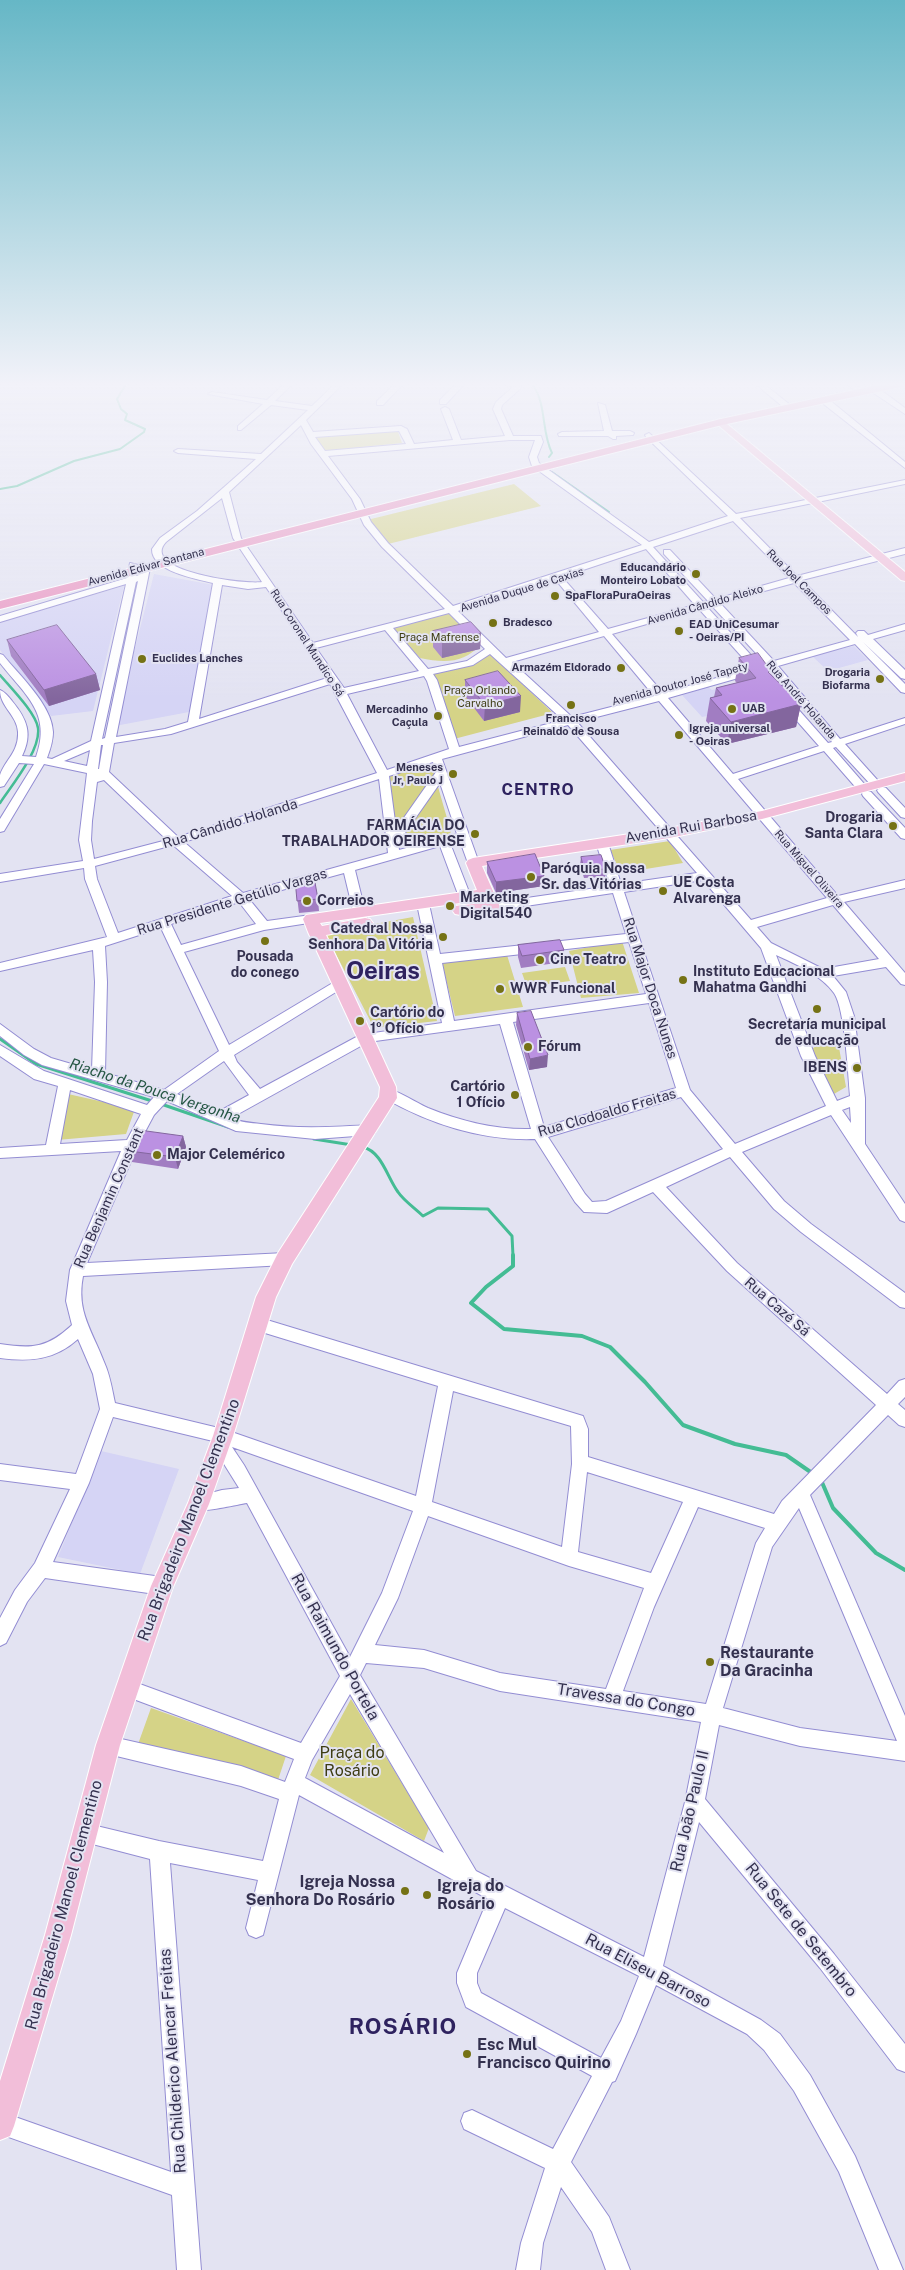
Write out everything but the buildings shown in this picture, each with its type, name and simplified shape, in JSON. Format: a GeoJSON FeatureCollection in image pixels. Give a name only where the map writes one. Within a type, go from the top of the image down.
{"type":"FeatureCollection","features":[{"type":"Feature","properties":{"kind":"highway","name":"Avenida Edivar Santana"},"geometry":{"type":"LineString","coordinates":[[0,605],[137,572],[160,560],[362,512],[455,487]]}},
{"type":"Feature","properties":{"kind":"highway","name":"Avenida Edivar Santana"},"geometry":{"type":"LineString","coordinates":[[0,600],[137,572]]}},
{"type":"Feature","properties":{"kind":"main road"},"geometry":{"type":"LineString","coordinates":[[802,487],[884,557],[905,578]]}},
{"type":"Feature","properties":{"kind":"main road"},"geometry":{"type":"LineString","coordinates":[[884,557],[905,570]]}},
{"type":"Feature","properties":{"kind":"main road","name":"Avenida Rui Barbosa"},"geometry":{"type":"LineString","coordinates":[[475,867],[672,837],[765,818],[872,789],[905,776]]}},
{"type":"Feature","properties":{"kind":"main road","name":"Avenida Rui Barbosa"},"geometry":{"type":"LineString","coordinates":[[872,789],[905,784]]}},
{"type":"Feature","properties":{"kind":"main road"},"geometry":{"type":"LineString","coordinates":[[475,867],[488,902]]}},
{"type":"Feature","properties":{"kind":"main road"},"geometry":{"type":"LineString","coordinates":[[424,909],[465,897],[488,902]]}},
{"type":"Feature","properties":{"kind":"main road"},"geometry":{"type":"LineString","coordinates":[[389,1094],[384,1079],[314,925],[488,902]]}},
{"type":"Feature","properties":{"kind":"main road","name":"Rua Brigadeiro Manoel Clementino"},"geometry":{"type":"LineString","coordinates":[[0,2125],[58,1935],[84,1833],[126,1688],[162,1586],[198,1504],[222,1440],[266,1297],[285,1258],[386,1103],[389,1094]]}},
{"type":"Feature","properties":{"kind":"street"},"geometry":{"type":"LineString","coordinates":[[231,487],[158,545],[156,554],[160,560],[170,567],[218,581],[246,587],[268,584]]}},
{"type":"Feature","properties":{"kind":"street"},"geometry":{"type":"LineString","coordinates":[[347,487],[385,545],[492,649],[567,718],[766,946],[808,1056],[833,1107],[905,1216]]}},
{"type":"Feature","properties":{"kind":"street","name":"Rua André Holanda"},"geometry":{"type":"LineString","coordinates":[[572,487],[655,546],[714,603],[770,663],[840,745],[905,835]]}},
{"type":"Feature","properties":{"kind":"street","name":"Rua Joel Campos"},"geometry":{"type":"LineString","coordinates":[[707,487],[859,636],[905,676]]}},
{"type":"Feature","properties":{"kind":"street","name":"Avenida Duque de Caxias"},"geometry":{"type":"LineString","coordinates":[[310,646],[451,610],[461,610],[740,518],[883,487]]}},
{"type":"Feature","properties":{"kind":"street","name":"Avenida Duque de Caxias"},"geometry":{"type":"LineString","coordinates":[[819,501],[905,487]]}},
{"type":"Feature","properties":{"kind":"street","name":"Rua Coronel Mundico Sá"},"geometry":{"type":"LineString","coordinates":[[225,492],[239,540],[341,692],[384,775],[394,855]]}},
{"type":"Feature","properties":{"kind":"street","name":"Rua André Holanda"},"geometry":{"type":"LineString","coordinates":[[655,546],[703,606],[759,670]]}},
{"type":"Feature","properties":{"kind":"street","name":"Avenida Cândido Aleixo"},"geometry":{"type":"LineString","coordinates":[[506,661],[905,551]]}},
{"type":"Feature","properties":{"kind":"street"},"geometry":{"type":"LineString","coordinates":[[0,619],[137,572]]}},
{"type":"Feature","properties":{"kind":"street"},"geometry":{"type":"LineString","coordinates":[[114,939],[96,896],[88,864],[85,840],[86,821],[92,788],[109,739],[128,649],[137,572]]}},
{"type":"Feature","properties":{"kind":"street"},"geometry":{"type":"LineString","coordinates":[[97,772],[97,741],[116,649],[137,572]]}},
{"type":"Feature","properties":{"kind":"street","name":"Rua Miguel Oliveira"},"geometry":{"type":"LineString","coordinates":[[558,577],[905,981]]}},
{"type":"Feature","properties":{"kind":"street"},"geometry":{"type":"LineString","coordinates":[[193,722],[218,581]]}},
{"type":"Feature","properties":{"kind":"street","name":"Avenida Doutor José Tapety"},"geometry":{"type":"LineString","coordinates":[[454,748],[658,694],[759,670],[770,663],[905,620]]}},
{"type":"Feature","properties":{"kind":"street"},"geometry":{"type":"LineString","coordinates":[[387,627],[429,676],[454,748]]}},
{"type":"Feature","properties":{"kind":"street","name":"Avenida Doutor José Tapety"},"geometry":{"type":"LineString","coordinates":[[859,636],[905,628]]}},
{"type":"Feature","properties":{"kind":"street","name":"Rua Joel Campos"},"geometry":{"type":"LineString","coordinates":[[859,636],[905,690]]}},
{"type":"Feature","properties":{"kind":"street"},"geometry":{"type":"LineString","coordinates":[[116,649],[128,649]]}},
{"type":"Feature","properties":{"kind":"street"},"geometry":{"type":"LineString","coordinates":[[341,692],[429,676],[470,663],[492,649]]}},
{"type":"Feature","properties":{"kind":"street"},"geometry":{"type":"LineString","coordinates":[[0,657],[40,709],[46,720],[48,736],[39,761],[0,828]]}},
{"type":"Feature","properties":{"kind":"street"},"geometry":{"type":"LineString","coordinates":[[53,762],[97,741],[160,734],[193,722],[206,720],[332,680]]}},
{"type":"Feature","properties":{"kind":"street"},"geometry":{"type":"LineString","coordinates":[[0,693],[18,716],[24,730],[23,742],[16,759],[0,784]]}},
{"type":"Feature","properties":{"kind":"street","name":"Rua André Holanda"},"geometry":{"type":"LineString","coordinates":[[782,697],[827,749],[905,815]]}},
{"type":"Feature","properties":{"kind":"street"},"geometry":{"type":"LineString","coordinates":[[840,745],[905,721]]}},
{"type":"Feature","properties":{"kind":"street"},"geometry":{"type":"LineString","coordinates":[[734,781],[827,749],[905,728]]}},
{"type":"Feature","properties":{"kind":"street","name":"Rua Cândido Holanda"},"geometry":{"type":"LineString","coordinates":[[0,878],[88,864],[176,841],[436,758],[454,748]]}},
{"type":"Feature","properties":{"kind":"street"},"geometry":{"type":"LineString","coordinates":[[436,758],[475,867]]}},
{"type":"Feature","properties":{"kind":"street"},"geometry":{"type":"LineString","coordinates":[[16,759],[53,762],[97,772],[241,897],[264,926]]}},
{"type":"Feature","properties":{"kind":"street"},"geometry":{"type":"LineString","coordinates":[[392,843],[442,772]]}},
{"type":"Feature","properties":{"kind":"street","name":"Rua Presidente Getúlio Vargas"},"geometry":{"type":"LineString","coordinates":[[0,967],[99,944],[241,897],[464,836]]}},
{"type":"Feature","properties":{"kind":"street"},"geometry":{"type":"LineString","coordinates":[[444,842],[465,897]]}},
{"type":"Feature","properties":{"kind":"street","name":"Rua Major Doca Nunes"},"geometry":{"type":"LineString","coordinates":[[603,846],[684,1091],[701,1116],[780,1205],[806,1228],[905,1302]]}},
{"type":"Feature","properties":{"kind":"street"},"geometry":{"type":"LineString","coordinates":[[349,868],[361,918]]}},
{"type":"Feature","properties":{"kind":"street"},"geometry":{"type":"LineString","coordinates":[[488,902],[702,872]]}},
{"type":"Feature","properties":{"kind":"street"},"geometry":{"type":"LineString","coordinates":[[748,925],[836,900],[905,884]]}},
{"type":"Feature","properties":{"kind":"street"},"geometry":{"type":"LineString","coordinates":[[424,909],[449,1026]]}},
{"type":"Feature","properties":{"kind":"street"},"geometry":{"type":"LineString","coordinates":[[164,922],[226,1053],[238,1074],[258,1096]]}},
{"type":"Feature","properties":{"kind":"street"},"geometry":{"type":"LineString","coordinates":[[177,950],[264,926],[314,925]]}},
{"type":"Feature","properties":{"kind":"street"},"geometry":{"type":"LineString","coordinates":[[435,959],[632,936]]}},
{"type":"Feature","properties":{"kind":"street"},"geometry":{"type":"LineString","coordinates":[[98,1075],[101,982],[99,944]]}},
{"type":"Feature","properties":{"kind":"street"},"geometry":{"type":"LineString","coordinates":[[766,946],[800,961],[833,983],[840,991],[844,1002],[858,1098],[858,1147]]}},
{"type":"Feature","properties":{"kind":"street"},"geometry":{"type":"LineString","coordinates":[[820,974],[889,962]]}},
{"type":"Feature","properties":{"kind":"street","name":"Rua Benjamin Constant"},"geometry":{"type":"LineString","coordinates":[[108,1409],[101,1375],[79,1328],[72,1294],[77,1270],[131,1145],[157,1102],[226,1053],[340,984]]}},
{"type":"Feature","properties":{"kind":"street"},"geometry":{"type":"LineString","coordinates":[[216,1119],[365,1038],[652,998]]}},
{"type":"Feature","properties":{"kind":"street"},"geometry":{"type":"LineString","coordinates":[[505,1018],[540,1134],[580,1198],[590,1208],[606,1207],[731,1151],[858,1098]]}},
{"type":"Feature","properties":{"kind":"street"},"geometry":{"type":"LineString","coordinates":[[0,1030],[39,1059],[58,1066],[98,1075],[157,1102]]}},
{"type":"Feature","properties":{"kind":"street"},"geometry":{"type":"LineString","coordinates":[[0,1050],[39,1075],[65,1084],[157,1102],[189,1104],[216,1119],[236,1126],[362,1140]]}},
{"type":"Feature","properties":{"kind":"street"},"geometry":{"type":"LineString","coordinates":[[52,1148],[65,1084]]}},
{"type":"Feature","properties":{"kind":"street","name":"Rua Clodoaldo Freitas"},"geometry":{"type":"LineString","coordinates":[[389,1094],[408,1106],[484,1131],[511,1135],[540,1134],[684,1091]]}},
{"type":"Feature","properties":{"kind":"street"},"geometry":{"type":"LineString","coordinates":[[0,1153],[52,1148],[131,1145]]}},
{"type":"Feature","properties":{"kind":"street","name":"Rua Cazé Sá"},"geometry":{"type":"LineString","coordinates":[[656,1186],[751,1285],[905,1420]]}},
{"type":"Feature","properties":{"kind":"street"},"geometry":{"type":"LineString","coordinates":[[77,1270],[285,1258]]}},
{"type":"Feature","properties":{"kind":"street"},"geometry":{"type":"LineString","coordinates":[[257,1324],[577,1421],[580,1424],[581,1432],[580,1462],[569,1558]]}},
{"type":"Feature","properties":{"kind":"street"},"geometry":{"type":"LineString","coordinates":[[0,1351],[39,1354],[58,1347],[79,1328]]}},
{"type":"Feature","properties":{"kind":"street"},"geometry":{"type":"LineString","coordinates":[[256,1928],[292,1788],[305,1754],[350,1676],[389,1598],[422,1508],[447,1383]]}},
{"type":"Feature","properties":{"kind":"street","name":"Rua João Paulo II"},"geometry":{"type":"LineString","coordinates":[[528,2270],[537,2226],[558,2163],[607,2073],[629,2027],[650,1971],[695,1802],[712,1714],[764,1543],[776,1523],[804,1490],[905,1386]]}},
{"type":"Feature","properties":{"kind":"street"},"geometry":{"type":"LineString","coordinates":[[0,1637],[21,1596],[41,1570],[81,1484],[108,1409],[222,1440],[569,1558],[656,1583]]}},
{"type":"Feature","properties":{"kind":"street","name":"Rua Raimundo Portela"},"geometry":{"type":"LineString","coordinates":[[222,1440],[350,1676],[468,1875]]}},
{"type":"Feature","properties":{"kind":"street"},"geometry":{"type":"LineString","coordinates":[[580,1462],[776,1523]]}},
{"type":"Feature","properties":{"kind":"street"},"geometry":{"type":"LineString","coordinates":[[0,1472],[81,1484]]}},
{"type":"Feature","properties":{"kind":"street"},"geometry":{"type":"LineString","coordinates":[[804,1490],[901,1747]]}},
{"type":"Feature","properties":{"kind":"street"},"geometry":{"type":"LineString","coordinates":[[198,1504],[222,1498],[251,1495]]}},
{"type":"Feature","properties":{"kind":"street"},"geometry":{"type":"LineString","coordinates":[[612,1697],[646,1605],[694,1498]]}},
{"type":"Feature","properties":{"kind":"street"},"geometry":{"type":"LineString","coordinates":[[41,1570],[162,1586]]}},
{"type":"Feature","properties":{"kind":"street","name":"Travessa do Congo"},"geometry":{"type":"LineString","coordinates":[[361,1653],[424,1659],[500,1682],[612,1697],[712,1714],[800,1737],[901,1747]]}},
{"type":"Feature","properties":{"kind":"street"},"geometry":{"type":"LineString","coordinates":[[126,1688],[305,1754]]}},
{"type":"Feature","properties":{"kind":"street","name":"Rua Eliseu Barroso"},"geometry":{"type":"LineString","coordinates":[[108,1746],[292,1788],[468,1875],[500,1894],[754,2027],[772,2042],[802,2083],[847,2164],[890,2270]]}},
{"type":"Feature","properties":{"kind":"street","name":"Rua Sete de Setembro"},"geometry":{"type":"LineString","coordinates":[[695,1802],[827,1961],[905,2061]]}},
{"type":"Feature","properties":{"kind":"street"},"geometry":{"type":"LineString","coordinates":[[84,1833],[158,1851],[271,1872]]}},
{"type":"Feature","properties":{"kind":"street","name":"Rua Childerico Alencar Freitas"},"geometry":{"type":"LineString","coordinates":[[158,1851],[189,2270]]}},
{"type":"Feature","properties":{"kind":"street"},"geometry":{"type":"LineString","coordinates":[[500,1894],[466,1973],[467,1983],[473,2000],[607,2073]]}},
{"type":"Feature","properties":{"kind":"street"},"geometry":{"type":"LineString","coordinates":[[472,2121],[558,2163],[601,2224],[618,2270]]}},
{"type":"Feature","properties":{"kind":"street"},"geometry":{"type":"LineString","coordinates":[[0,2125],[182,2188]]}},
{"type":"Feature","properties":{"kind":"shaded area"},"geometry":{"type":"Polygon","coordinates":[[[154,574],[214,585],[189,712],[115,726],[154,574]]]}},
{"type":"Feature","properties":{"kind":"shaded area"},"geometry":{"type":"Polygon","coordinates":[[[124,586],[93,711],[51,716],[0,650],[0,621],[124,586]]]}},
{"type":"Feature","properties":{"kind":"shaded area"},"geometry":{"type":"Polygon","coordinates":[[[854,646],[868,660],[828,671],[812,656],[854,646]]]}},
{"type":"Feature","properties":{"kind":"shaded area"},"geometry":{"type":"Polygon","coordinates":[[[708,687],[712,690],[720,688],[712,715],[702,717],[682,695],[708,687]]]}},
{"type":"Feature","properties":{"kind":"shaded area"},"geometry":{"type":"Polygon","coordinates":[[[101,1451],[179,1469],[140,1574],[58,1557],[101,1451]]]}},
{"type":"Feature","properties":{"kind":"green space"},"geometry":{"type":"Polygon","coordinates":[[[502,487],[518,487],[541,506],[388,544],[367,520],[502,487]]]}},
{"type":"Feature","properties":{"kind":"green space","name":"Praça Mafrense"},"geometry":{"type":"Polygon","coordinates":[[[444,613],[449,614],[481,644],[461,659],[437,661],[420,658],[393,629],[397,625],[444,613]]]}},
{"type":"Feature","properties":{"kind":"green space","name":"Praça Orlando Carvalho"},"geometry":{"type":"Polygon","coordinates":[[[490,654],[553,713],[454,739],[431,668],[462,667],[483,659],[490,654]]]}},
{"type":"Feature","properties":{"kind":"green space"},"geometry":{"type":"Polygon","coordinates":[[[417,765],[432,766],[451,832],[448,835],[398,847],[388,773],[417,765]]]}},
{"type":"Feature","properties":{"kind":"green space"},"geometry":{"type":"Polygon","coordinates":[[[670,841],[683,863],[621,873],[610,850],[670,841]]]}},
{"type":"Feature","properties":{"kind":"green space"},"geometry":{"type":"Polygon","coordinates":[[[413,917],[437,1021],[374,1028],[325,933],[413,917]]]}},
{"type":"Feature","properties":{"kind":"green space"},"geometry":{"type":"Polygon","coordinates":[[[622,941],[639,993],[581,998],[569,951],[622,941]]]}},
{"type":"Feature","properties":{"kind":"green space"},"geometry":{"type":"Polygon","coordinates":[[[507,955],[523,1007],[455,1016],[442,963],[507,955]]]}},
{"type":"Feature","properties":{"kind":"green space"},"geometry":{"type":"Polygon","coordinates":[[[565,967],[570,981],[527,987],[522,973],[565,967]]]}},
{"type":"Feature","properties":{"kind":"green space"},"geometry":{"type":"Polygon","coordinates":[[[837,1036],[846,1087],[827,1098],[809,1050],[837,1036]]]}},
{"type":"Feature","properties":{"kind":"green space"},"geometry":{"type":"Polygon","coordinates":[[[68,1094],[135,1109],[126,1134],[57,1140],[68,1094]]]}},
{"type":"Feature","properties":{"kind":"green space","name":"Praça do Rosário"},"geometry":{"type":"Polygon","coordinates":[[[351,1699],[429,1828],[424,1841],[310,1775],[351,1699]]]}},
{"type":"Feature","properties":{"kind":"green space","name":"Praça do Rosário"},"geometry":{"type":"Polygon","coordinates":[[[151,1708],[286,1756],[277,1783],[137,1747],[151,1708]]]}},
{"type":"Feature","properties":{"kind":"waterway"},"geometry":{"type":"LineString","coordinates":[[0,489],[12,487]]}},
{"type":"Feature","properties":{"kind":"waterway"},"geometry":{"type":"LineString","coordinates":[[573,487],[609,512]]}},
{"type":"Feature","properties":{"kind":"waterway"},"geometry":{"type":"LineString","coordinates":[[0,675],[28,708],[38,728],[38,737],[30,757],[0,803]]}},
{"type":"Feature","properties":{"kind":"waterway","name":"Riacho da Pouca Vergonha"},"geometry":{"type":"LineString","coordinates":[[0,1039],[36,1064],[152,1101]]}},
{"type":"Feature","properties":{"kind":"waterway","name":"Riacho da Pouca Vergonha"},"geometry":{"type":"LineString","coordinates":[[161,1104],[228,1127]]}},
{"type":"Feature","properties":{"kind":"waterway","name":"Riacho da Pouca Vergonha"},"geometry":{"type":"LineString","coordinates":[[314,1139],[352,1145]]}},
{"type":"Feature","properties":{"kind":"waterway","name":"Riacho da Pouca Vergonha"},"geometry":{"type":"LineString","coordinates":[[363,1147],[370,1150],[380,1159],[400,1195],[423,1216],[438,1208],[488,1209],[512,1236],[513,1256]]}},
{"type":"Feature","properties":{"kind":"waterway","name":"Riacho da Pouca Vergonha"},"geometry":{"type":"LineString","coordinates":[[513,1256],[513,1266],[486,1287],[471,1303],[504,1329],[582,1336],[610,1347],[645,1382],[683,1425],[735,1444],[786,1455],[812,1473]]}},
{"type":"Feature","properties":{"kind":"waterway","name":"Riacho da Pouca Vergonha"},"geometry":{"type":"LineString","coordinates":[[821,1480],[833,1508],[876,1553],[905,1570]]}},
{"type":"Feature","properties":{"kind":"place","name":"Educandário Monteiro Lobato"},"geometry":{"type":"Point","coordinates":[696,574]}},
{"type":"Feature","properties":{"kind":"place","name":"SpaFloraPuraOeiras"},"geometry":{"type":"Point","coordinates":[555,596]}},
{"type":"Feature","properties":{"kind":"place","name":"Bradesco"},"geometry":{"type":"Point","coordinates":[493,623]}},
{"type":"Feature","properties":{"kind":"place","name":"EAD UniCesumar - Oeiras/PI"},"geometry":{"type":"Point","coordinates":[679,631]}},
{"type":"Feature","properties":{"kind":"place","name":"Euclides Lanches"},"geometry":{"type":"Point","coordinates":[142,659]}},
{"type":"Feature","properties":{"kind":"place","name":"Armazém Eldorado"},"geometry":{"type":"Point","coordinates":[621,668]}},
{"type":"Feature","properties":{"kind":"place","name":"Drogaria Biofarma"},"geometry":{"type":"Point","coordinates":[880,679]}},
{"type":"Feature","properties":{"kind":"place","name":"Francisco Reinaldo de Sousa"},"geometry":{"type":"Point","coordinates":[571,705]}},
{"type":"Feature","properties":{"kind":"place","name":"UAB"},"geometry":{"type":"Point","coordinates":[732,709]}},
{"type":"Feature","properties":{"kind":"place","name":"Mercadinho Caçula"},"geometry":{"type":"Point","coordinates":[438,716]}},
{"type":"Feature","properties":{"kind":"place","name":"Igreja universal - Oeiras"},"geometry":{"type":"Point","coordinates":[679,735]}},
{"type":"Feature","properties":{"kind":"place","name":"Meneses Jr, Paulo J"},"geometry":{"type":"Point","coordinates":[453,774]}},
{"type":"Feature","properties":{"kind":"place","name":"Drogaria Santa Clara"},"geometry":{"type":"Point","coordinates":[893,826]}},
{"type":"Feature","properties":{"kind":"place","name":"FARMÁCIA DO TRABALHADOR OEIRENSE"},"geometry":{"type":"Point","coordinates":[475,834]}},
{"type":"Feature","properties":{"kind":"place","name":"Paróquia Nossa Sr. das Vitórias"},"geometry":{"type":"Point","coordinates":[531,877]}},
{"type":"Feature","properties":{"kind":"place","name":"UE Costa Alvarenga"},"geometry":{"type":"Point","coordinates":[663,891]}},
{"type":"Feature","properties":{"kind":"place","name":"Correios"},"geometry":{"type":"Point","coordinates":[307,901]}},
{"type":"Feature","properties":{"kind":"place","name":"Marketing Digital540"},"geometry":{"type":"Point","coordinates":[450,906]}},
{"type":"Feature","properties":{"kind":"place","name":"Catedral Nossa Senhora Da Vitória"},"geometry":{"type":"Point","coordinates":[443,937]}},
{"type":"Feature","properties":{"kind":"place","name":"Pousada do conego"},"geometry":{"type":"Point","coordinates":[265,941]}},
{"type":"Feature","properties":{"kind":"place","name":"Cine Teatro"},"geometry":{"type":"Point","coordinates":[540,960]}},
{"type":"Feature","properties":{"kind":"place","name":"Instituto Educacional Mahatma Gandhi"},"geometry":{"type":"Point","coordinates":[683,980]}},
{"type":"Feature","properties":{"kind":"place","name":"WWR Funcional"},"geometry":{"type":"Point","coordinates":[500,989]}},
{"type":"Feature","properties":{"kind":"place","name":"Secretaría municipal de educação"},"geometry":{"type":"Point","coordinates":[817,1009]}},
{"type":"Feature","properties":{"kind":"place","name":"Cartório do 1º Ofício"},"geometry":{"type":"Point","coordinates":[360,1021]}},
{"type":"Feature","properties":{"kind":"place","name":"Fórum"},"geometry":{"type":"Point","coordinates":[528,1047]}},
{"type":"Feature","properties":{"kind":"place","name":"IBENS"},"geometry":{"type":"Point","coordinates":[857,1068]}},
{"type":"Feature","properties":{"kind":"place","name":"Cartório 1 Ofício"},"geometry":{"type":"Point","coordinates":[515,1095]}},
{"type":"Feature","properties":{"kind":"place","name":"Major Celemérico"},"geometry":{"type":"Point","coordinates":[157,1155]}},
{"type":"Feature","properties":{"kind":"place","name":"Restaurante Da Gracinha"},"geometry":{"type":"Point","coordinates":[710,1662]}},
{"type":"Feature","properties":{"kind":"place","name":"Igreja Nossa Senhora Do Rosário"},"geometry":{"type":"Point","coordinates":[405,1891]}},
{"type":"Feature","properties":{"kind":"place","name":"Igreja do Rosário"},"geometry":{"type":"Point","coordinates":[427,1895]}},
{"type":"Feature","properties":{"kind":"place","name":"Esc Mul Francisco Quirino"},"geometry":{"type":"Point","coordinates":[467,2054]}},
{"type":"Feature","properties":{"kind":"district","name":"CENTRO"},"geometry":{"type":"Point","coordinates":[538,790]}},
{"type":"Feature","properties":{"kind":"district","name":"Oeiras"},"geometry":{"type":"Point","coordinates":[383,972]}},
{"type":"Feature","properties":{"kind":"district","name":"ROSÁRIO"},"geometry":{"type":"Point","coordinates":[403,2027]}}]}
